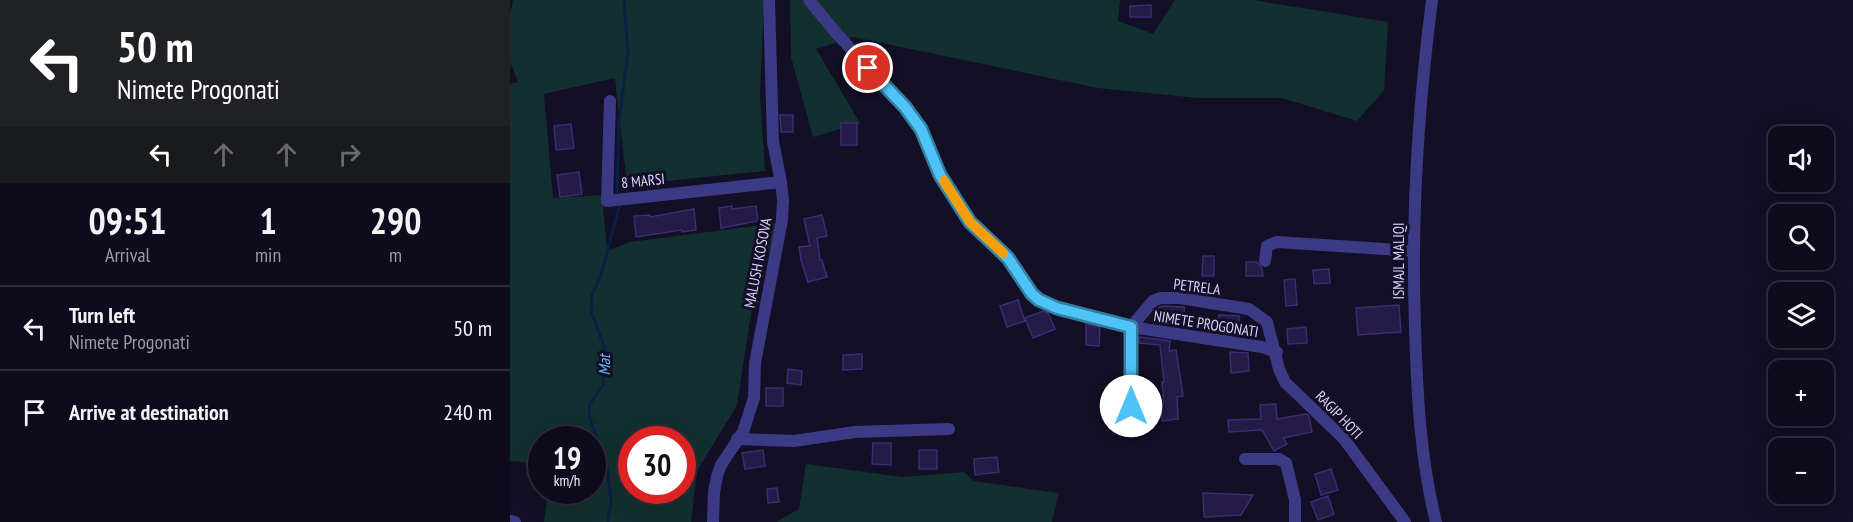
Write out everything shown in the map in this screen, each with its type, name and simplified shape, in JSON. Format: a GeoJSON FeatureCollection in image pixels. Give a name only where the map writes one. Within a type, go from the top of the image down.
{"type":"FeatureCollection","features":[{"type":"Feature","properties":{"kind":"street","name":"MALUSH KOSOVA"},"geometry":{"type":"LineString","coordinates":[[713,522],[717,476],[721,465],[747,422],[753,398],[755,363],[782,220],[781,182],[773,142],[770,0]]}},
{"type":"Feature","properties":{"kind":"street","name":"NIMETE PROGONATI"},"geometry":{"type":"LineString","coordinates":[[808,0],[905,107],[921,129],[940,175],[970,222],[1008,258],[1032,294],[1039,300],[1057,308],[1131,327],[1262,347],[1276,352]]}},
{"type":"Feature","properties":{"kind":"street","name":"ISMAJL MALIQI"},"geometry":{"type":"LineString","coordinates":[[1432,0],[1416,154],[1414,251],[1417,398],[1424,459],[1436,522]]}},
{"type":"Feature","properties":{"kind":"street","name":"8 MARSI"},"geometry":{"type":"LineString","coordinates":[[610,101],[608,201],[781,182]]}},
{"type":"Feature","properties":{"kind":"street"},"geometry":{"type":"LineString","coordinates":[[1265,261],[1267,246],[1277,242],[1414,251]]}},
{"type":"Feature","properties":{"kind":"street","name":"PETRELA"},"geometry":{"type":"LineString","coordinates":[[1131,327],[1153,301],[1160,298],[1179,298],[1249,309],[1268,322]]}},
{"type":"Feature","properties":{"kind":"street","name":"RAGIP HOTI"},"geometry":{"type":"LineString","coordinates":[[1268,322],[1279,369],[1285,382],[1344,438],[1405,522]]}},
{"type":"Feature","properties":{"kind":"street","name":"NIMETE PROGONATI"},"geometry":{"type":"LineString","coordinates":[[1131,327],[1131,406]]}},
{"type":"Feature","properties":{"kind":"street"},"geometry":{"type":"LineString","coordinates":[[737,440],[794,441],[855,432],[949,429]]}},
{"type":"Feature","properties":{"kind":"street"},"geometry":{"type":"LineString","coordinates":[[1245,459],[1279,459],[1286,463],[1295,500],[1295,522]]}},
{"type":"Feature","properties":{"kind":"street"},"geometry":{"type":"LineString","coordinates":[[510,521],[515,522]]}},
{"type":"Feature","properties":{"kind":"green space"},"geometry":{"type":"Polygon","coordinates":[[[513,0],[764,0],[760,94],[765,171],[627,185],[615,78],[544,94],[553,198],[602,195],[607,251],[630,242],[778,223],[753,301],[737,405],[697,471],[696,480],[696,426],[618,426],[618,504],[693,504],[691,522],[544,522],[546,504],[606,504],[606,426],[528,426],[528,463],[510,461],[510,84],[518,82],[510,62],[510,14],[513,0]]]}},
{"type":"Feature","properties":{"kind":"green space"},"geometry":{"type":"Polygon","coordinates":[[[790,0],[1120,0],[1118,21],[1153,34],[1175,0],[1253,0],[1388,22],[1384,90],[1357,121],[1282,98],[1197,98],[1098,88],[853,37],[816,49],[860,123],[813,137],[791,57],[790,0]]]}},
{"type":"Feature","properties":{"kind":"green space"},"geometry":{"type":"Polygon","coordinates":[[[806,464],[902,477],[965,472],[973,481],[1059,493],[1052,522],[776,522],[799,509],[806,464]]]}},
{"type":"Feature","properties":{"kind":"building"},"geometry":{"type":"Polygon","coordinates":[[[1151,5],[1151,17],[1130,17],[1130,6],[1151,5]]]}},
{"type":"Feature","properties":{"kind":"building"},"geometry":{"type":"Polygon","coordinates":[[[780,115],[793,115],[793,132],[781,132],[780,115]]]}},
{"type":"Feature","properties":{"kind":"building"},"geometry":{"type":"Polygon","coordinates":[[[841,123],[857,123],[857,145],[841,145],[841,123]]]}},
{"type":"Feature","properties":{"kind":"building"},"geometry":{"type":"Polygon","coordinates":[[[571,124],[574,148],[556,150],[554,126],[571,124]]]}},
{"type":"Feature","properties":{"kind":"building"},"geometry":{"type":"Polygon","coordinates":[[[579,172],[582,194],[560,197],[557,175],[579,172]]]}},
{"type":"Feature","properties":{"kind":"building"},"geometry":{"type":"Polygon","coordinates":[[[732,206],[732,209],[756,206],[758,221],[721,228],[719,208],[732,206]]]}},
{"type":"Feature","properties":{"kind":"building"},"geometry":{"type":"Polygon","coordinates":[[[694,209],[696,230],[636,237],[634,216],[650,215],[650,217],[694,209]]]}},
{"type":"Feature","properties":{"kind":"building"},"geometry":{"type":"Polygon","coordinates":[[[822,215],[827,236],[817,238],[820,260],[822,260],[827,277],[808,282],[799,247],[810,246],[804,219],[822,215]]]}},
{"type":"Feature","properties":{"kind":"building"},"geometry":{"type":"Polygon","coordinates":[[[1203,256],[1214,256],[1214,276],[1202,276],[1203,256]]]}},
{"type":"Feature","properties":{"kind":"building"},"geometry":{"type":"Polygon","coordinates":[[[1246,262],[1257,262],[1262,269],[1263,276],[1246,276],[1246,262]]]}},
{"type":"Feature","properties":{"kind":"building"},"geometry":{"type":"Polygon","coordinates":[[[1329,269],[1330,283],[1314,284],[1313,270],[1329,269]]]}},
{"type":"Feature","properties":{"kind":"building"},"geometry":{"type":"Polygon","coordinates":[[[1295,279],[1297,305],[1286,306],[1284,280],[1295,279]]]}},
{"type":"Feature","properties":{"kind":"building"},"geometry":{"type":"Polygon","coordinates":[[[1018,300],[1025,321],[1007,327],[1000,306],[1018,300]]]}},
{"type":"Feature","properties":{"kind":"building"},"geometry":{"type":"Polygon","coordinates":[[[1399,305],[1401,332],[1358,335],[1356,308],[1399,305]]]}},
{"type":"Feature","properties":{"kind":"building"},"geometry":{"type":"Polygon","coordinates":[[[1162,306],[1184,307],[1185,318],[1158,319],[1158,308],[1162,306]]]}},
{"type":"Feature","properties":{"kind":"building"},"geometry":{"type":"Polygon","coordinates":[[[1043,311],[1048,313],[1055,329],[1033,338],[1025,318],[1043,311]]]}},
{"type":"Feature","properties":{"kind":"building"},"geometry":{"type":"Polygon","coordinates":[[[1219,315],[1239,316],[1239,328],[1219,328],[1219,315]]]}},
{"type":"Feature","properties":{"kind":"building"},"geometry":{"type":"Polygon","coordinates":[[[1086,324],[1100,327],[1099,346],[1086,345],[1086,324]]]}},
{"type":"Feature","properties":{"kind":"building"},"geometry":{"type":"Polygon","coordinates":[[[1306,327],[1307,343],[1288,344],[1287,329],[1306,327]]]}},
{"type":"Feature","properties":{"kind":"building"},"geometry":{"type":"Polygon","coordinates":[[[1139,337],[1170,341],[1169,351],[1176,350],[1183,396],[1177,397],[1178,419],[1162,421],[1161,403],[1164,403],[1162,382],[1164,382],[1160,345],[1139,343],[1139,337]]]}},
{"type":"Feature","properties":{"kind":"building"},"geometry":{"type":"Polygon","coordinates":[[[1230,352],[1248,353],[1249,371],[1231,373],[1230,352]]]}},
{"type":"Feature","properties":{"kind":"building"},"geometry":{"type":"Polygon","coordinates":[[[862,354],[862,369],[843,370],[843,355],[862,354]]]}},
{"type":"Feature","properties":{"kind":"building"},"geometry":{"type":"Polygon","coordinates":[[[788,369],[802,371],[801,385],[787,383],[788,369]]]}},
{"type":"Feature","properties":{"kind":"building"},"geometry":{"type":"Polygon","coordinates":[[[766,388],[783,388],[783,406],[766,406],[766,388]]]}},
{"type":"Feature","properties":{"kind":"building"},"geometry":{"type":"Polygon","coordinates":[[[1276,404],[1277,419],[1306,414],[1309,416],[1312,432],[1283,438],[1287,444],[1274,451],[1262,430],[1229,432],[1228,420],[1261,419],[1260,405],[1276,404]]]}},
{"type":"Feature","properties":{"kind":"building"},"geometry":{"type":"Polygon","coordinates":[[[873,443],[891,443],[891,465],[872,464],[873,443]]]}},
{"type":"Feature","properties":{"kind":"building"},"geometry":{"type":"Polygon","coordinates":[[[763,450],[765,466],[745,469],[742,453],[763,450]]]}},
{"type":"Feature","properties":{"kind":"building"},"geometry":{"type":"Polygon","coordinates":[[[919,450],[937,450],[937,469],[919,469],[919,450]]]}},
{"type":"Feature","properties":{"kind":"building"},"geometry":{"type":"Polygon","coordinates":[[[997,457],[999,472],[975,475],[974,459],[997,457]]]}},
{"type":"Feature","properties":{"kind":"building"},"geometry":{"type":"Polygon","coordinates":[[[1331,469],[1338,490],[1321,495],[1315,474],[1331,469]]]}},
{"type":"Feature","properties":{"kind":"building"},"geometry":{"type":"Polygon","coordinates":[[[777,488],[779,502],[768,503],[767,489],[777,488]]]}},
{"type":"Feature","properties":{"kind":"building"},"geometry":{"type":"Polygon","coordinates":[[[1203,493],[1253,495],[1241,515],[1204,517],[1203,493]]]}},
{"type":"Feature","properties":{"kind":"building"},"geometry":{"type":"Polygon","coordinates":[[[1328,496],[1334,514],[1318,520],[1311,502],[1328,496]]]}},
{"type":"Feature","properties":{"kind":"waterway","name":"Mat"},"geometry":{"type":"LineString","coordinates":[[617,192],[619,121],[628,53],[624,0]]}},
{"type":"Feature","properties":{"kind":"waterway","name":"Mat"},"geometry":{"type":"LineString","coordinates":[[608,522],[611,502],[607,467],[590,419],[589,405],[603,385],[606,352],[591,311],[592,295],[601,275],[619,207]]}},
{"type":"Feature","properties":{"kind":"slow traffic"},"geometry":{"type":"LineString","coordinates":[[944,181],[970,222],[1003,253]]}},
{"type":"Feature","properties":{"kind":"route"},"geometry":{"type":"LineString","coordinates":[[868,68],[905,107],[921,129],[940,175],[970,222],[1008,258],[1032,294],[1039,300],[1057,308],[1131,327],[1131,406]]}}]}
